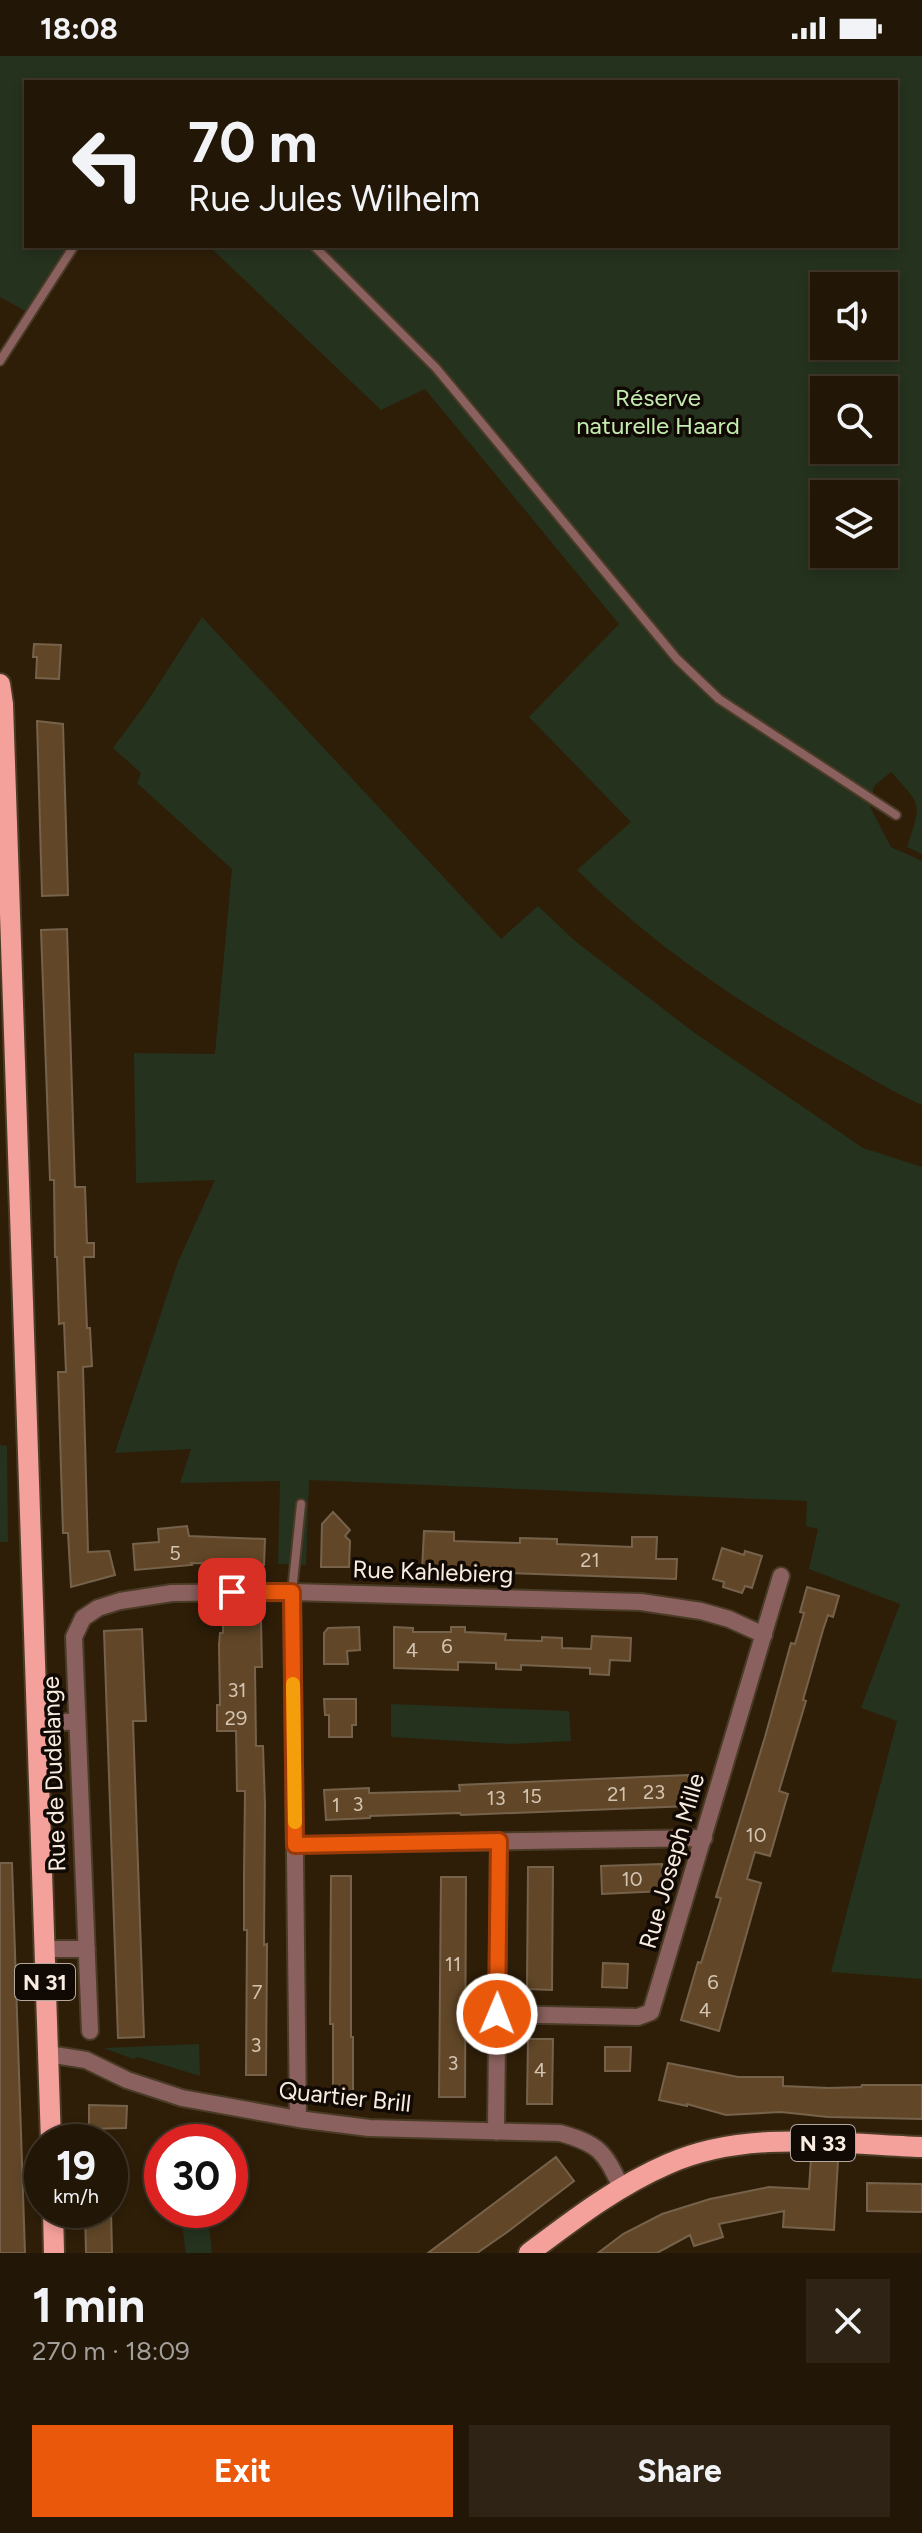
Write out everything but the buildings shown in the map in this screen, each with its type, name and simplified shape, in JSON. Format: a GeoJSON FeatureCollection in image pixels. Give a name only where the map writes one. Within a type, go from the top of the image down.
{"type":"FeatureCollection","features":[{"type":"Feature","properties":{"kind":"main road","name":"Rue de Dudelange"},"geometry":{"type":"LineString","coordinates":[[0,684],[50,2124]]}},
{"type":"Feature","properties":{"kind":"main road","name":"N 33"},"geometry":{"type":"LineString","coordinates":[[529,2253],[621,2187],[670,2162],[724,2147],[775,2141],[922,2147]]}},
{"type":"Feature","properties":{"kind":"main road"},"geometry":{"type":"LineString","coordinates":[[53,2228],[54,2253]]}},
{"type":"Feature","properties":{"kind":"street","name":"Rue Joseph Mille"},"geometry":{"type":"LineString","coordinates":[[497,2014],[638,2017],[651,2012],[781,1576]]}},
{"type":"Feature","properties":{"kind":"street"},"geometry":{"type":"LineString","coordinates":[[292,1592],[298,2119]]}},
{"type":"Feature","properties":{"kind":"street","name":"Rue Kahlebierg"},"geometry":{"type":"LineString","coordinates":[[98,1608],[120,1601],[172,1593],[292,1592],[641,1602],[701,1611],[729,1619],[764,1635]]}},
{"type":"Feature","properties":{"kind":"street","name":"Rue de Dudelange"},"geometry":{"type":"LineString","coordinates":[[90,2031],[74,1637],[83,1618],[98,1608]]}},
{"type":"Feature","properties":{"kind":"street"},"geometry":{"type":"LineString","coordinates":[[37,1724],[77,1721]]}},
{"type":"Feature","properties":{"kind":"street"},"geometry":{"type":"LineString","coordinates":[[295,1845],[704,1838]]}},
{"type":"Feature","properties":{"kind":"street"},"geometry":{"type":"LineString","coordinates":[[496,2132],[499,1841]]}},
{"type":"Feature","properties":{"kind":"street"},"geometry":{"type":"LineString","coordinates":[[44,1949],[87,1949]]}},
{"type":"Feature","properties":{"kind":"street","name":"Quartier Brill"},"geometry":{"type":"LineString","coordinates":[[48,2054],[86,2060],[127,2080],[182,2098],[298,2119],[369,2128],[560,2133],[587,2141],[607,2157],[621,2187]]}},
{"type":"Feature","properties":{"kind":"lane"},"geometry":{"type":"LineString","coordinates":[[0,361],[73,248]]}},
{"type":"Feature","properties":{"kind":"lane"},"geometry":{"type":"LineString","coordinates":[[316,248],[436,368],[677,659],[719,699],[896,815]]}},
{"type":"Feature","properties":{"kind":"lane"},"geometry":{"type":"LineString","coordinates":[[292,1592],[301,1504]]}},
{"type":"Feature","properties":{"kind":"green space","name":"Réserve naturelle Haard"},"geometry":{"type":"Polygon","coordinates":[[[0,56],[922,56],[922,854],[907,847],[917,812],[914,799],[891,772],[874,786],[870,807],[891,847],[922,861],[922,1105],[830,1055],[730,993],[635,923],[577,870],[631,822],[529,717],[619,624],[425,389],[381,410],[211,248],[898,248],[898,80],[24,80],[24,248],[73,248],[31,314],[0,297],[0,56]]]}},
{"type":"Feature","properties":{"kind":"green space"},"geometry":{"type":"Polygon","coordinates":[[[202,617],[501,939],[538,906],[575,941],[692,1031],[863,1148],[922,1167],[922,1979],[831,1972],[897,1721],[861,1708],[900,1604],[809,1569],[818,1529],[806,1526],[807,1501],[309,1480],[306,1565],[278,1564],[280,1481],[180,1483],[191,1449],[115,1453],[178,1262],[215,1180],[136,1183],[134,1053],[215,1054],[232,869],[137,783],[141,773],[113,748],[202,617]]]}},
{"type":"Feature","properties":{"kind":"green space"},"geometry":{"type":"Polygon","coordinates":[[[0,1445],[7,1446],[8,1542],[0,1542],[0,1445]]]}},
{"type":"Feature","properties":{"kind":"green space"},"geometry":{"type":"Polygon","coordinates":[[[391,1704],[569,1711],[571,1741],[511,1744],[391,1737],[391,1704]]]}},
{"type":"Feature","properties":{"kind":"green space"},"geometry":{"type":"Polygon","coordinates":[[[199,2044],[200,2076],[138,2057],[133,2059],[104,2048],[199,2044]]]}},
{"type":"Feature","properties":{"kind":"green space"},"geometry":{"type":"Polygon","coordinates":[[[182,2228],[209,2228],[212,2253],[186,2253],[182,2228]]]}},
{"type":"Feature","properties":{"kind":"slow traffic"},"geometry":{"type":"LineString","coordinates":[[293,1684],[295,1822]]}},
{"type":"Feature","properties":{"kind":"route"},"geometry":{"type":"LineString","coordinates":[[232,1592],[292,1592],[295,1845],[499,1841],[497,2014]]}}]}
